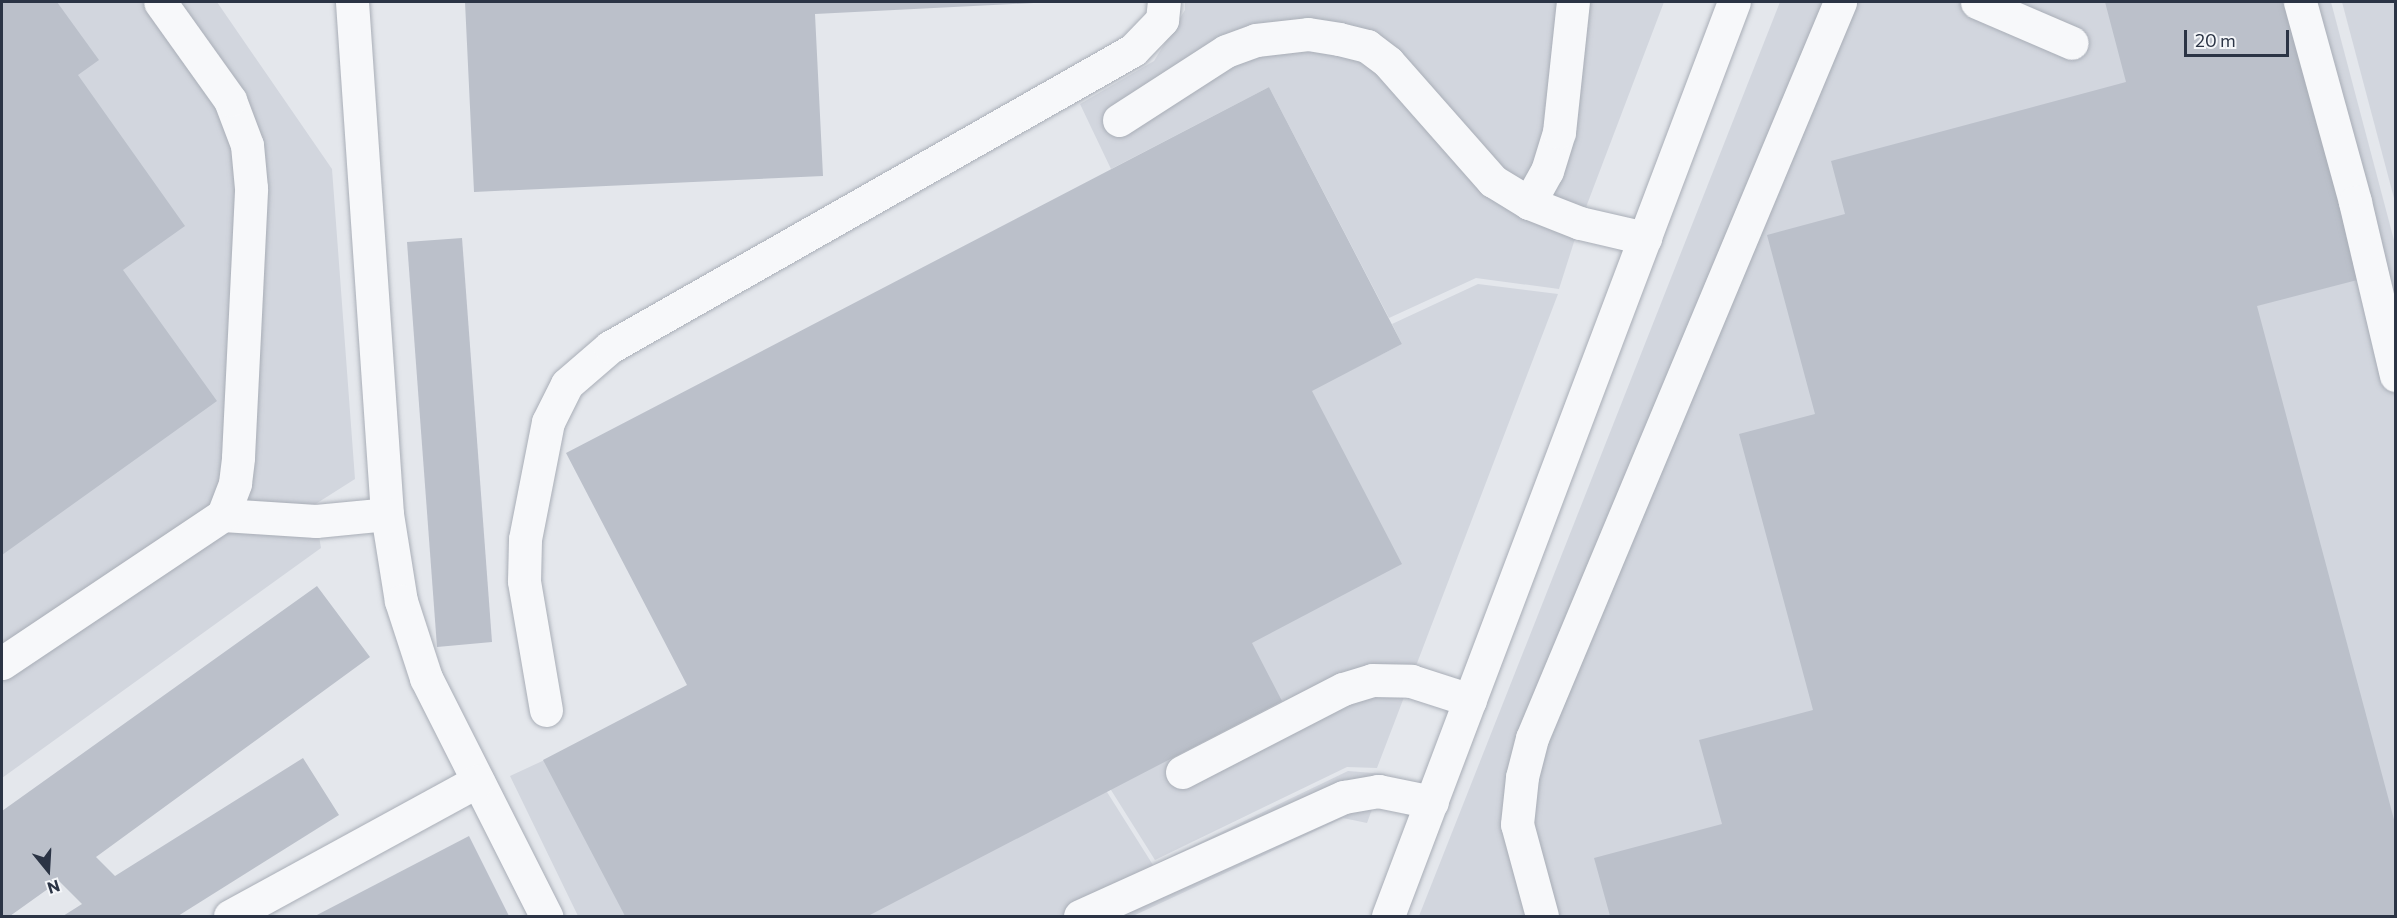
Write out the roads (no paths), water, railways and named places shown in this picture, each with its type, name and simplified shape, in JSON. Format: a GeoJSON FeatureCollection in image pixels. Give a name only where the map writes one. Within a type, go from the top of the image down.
{"type":"FeatureCollection","features":[{"type":"Feature","properties":{"kind":"street"},"geometry":{"type":"LineString","coordinates":[[2,663],[223,515],[235,483],[251,188],[247,145],[230,100],[160,2]]}},
{"type":"Feature","properties":{"kind":"street"},"geometry":{"type":"LineString","coordinates":[[352,2],[387,514],[401,601],[414,647],[426,678],[546,916]]}},
{"type":"Feature","properties":{"kind":"street"},"geometry":{"type":"LineString","coordinates":[[546,710],[525,581],[525,539],[548,422],[567,384],[610,348],[1133,50],[1162,20],[1164,2]]}},
{"type":"Feature","properties":{"kind":"street"},"geometry":{"type":"LineString","coordinates":[[1529,203],[1547,171],[1559,132],[1573,2]]}},
{"type":"Feature","properties":{"kind":"street"},"geometry":{"type":"LineString","coordinates":[[1388,916],[1645,238],[1730,2]]}},
{"type":"Feature","properties":{"kind":"street"},"geometry":{"type":"LineString","coordinates":[[1542,916],[1517,824],[1522,777],[1532,738],[1840,2]]}},
{"type":"Feature","properties":{"kind":"street"},"geometry":{"type":"LineString","coordinates":[[1977,2],[2072,43]]}},
{"type":"Feature","properties":{"kind":"street"},"geometry":{"type":"LineString","coordinates":[[2300,2],[2355,202],[2396,375]]}},
{"type":"Feature","properties":{"kind":"street"},"geometry":{"type":"LineString","coordinates":[[1119,120],[1226,51],[1246,44],[1308,34],[1339,39],[1367,46],[1388,62],[1493,181],[1529,203],[1580,223],[1645,238]]}},
{"type":"Feature","properties":{"kind":"street"},"geometry":{"type":"LineString","coordinates":[[223,515],[316,521],[387,514]]}},
{"type":"Feature","properties":{"kind":"street"},"geometry":{"type":"LineString","coordinates":[[1182,772],[1343,689],[1372,680],[1411,681],[1470,700]]}},
{"type":"Feature","properties":{"kind":"street"},"geometry":{"type":"LineString","coordinates":[[230,916],[478,781]]}},
{"type":"Feature","properties":{"kind":"street"},"geometry":{"type":"LineString","coordinates":[[1080,916],[1344,796],[1378,792],[1432,802]]}}]}
